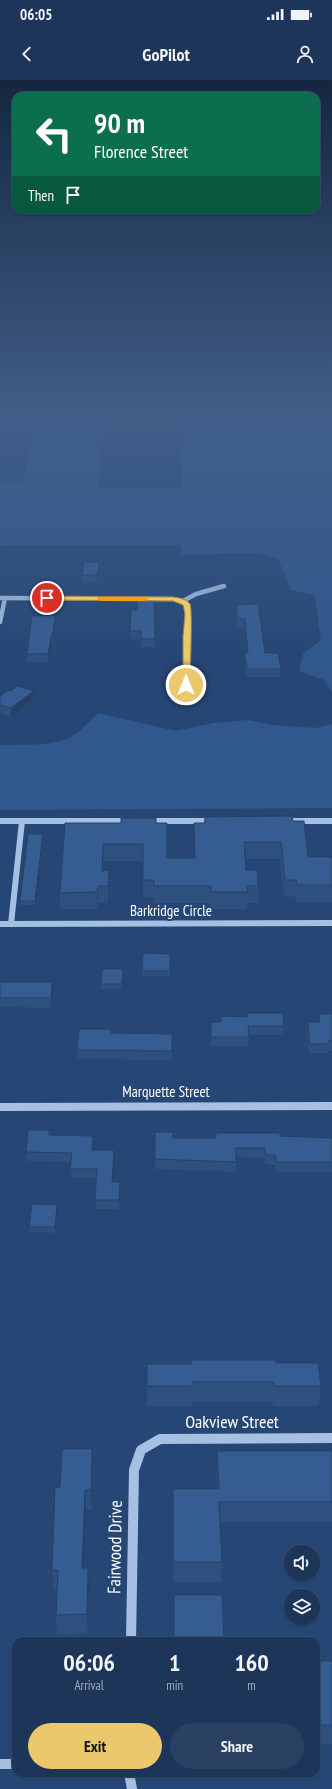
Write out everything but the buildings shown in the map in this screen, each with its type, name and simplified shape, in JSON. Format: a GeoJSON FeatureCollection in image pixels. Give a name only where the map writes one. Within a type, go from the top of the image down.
{"type":"FeatureCollection","features":[{"type":"Feature","properties":{"kind":"street"},"geometry":{"type":"LineString","coordinates":[[183,601],[196,594],[224,586]]}},
{"type":"Feature","properties":{"kind":"street"},"geometry":{"type":"LineString","coordinates":[[0,622],[2,598],[173,599],[183,601],[187,604],[188,614],[186,636],[186,685]]}},
{"type":"Feature","properties":{"kind":"street"},"geometry":{"type":"LineString","coordinates":[[0,821],[221,821]]}},
{"type":"Feature","properties":{"kind":"street"},"geometry":{"type":"LineString","coordinates":[[11,924],[22,821]]}},
{"type":"Feature","properties":{"kind":"street"},"geometry":{"type":"LineString","coordinates":[[276,821],[332,821]]}},
{"type":"Feature","properties":{"kind":"street","name":"Barkridge Circle"},"geometry":{"type":"LineString","coordinates":[[0,924],[332,923]]}},
{"type":"Feature","properties":{"kind":"street","name":"Marquette Street"},"geometry":{"type":"LineString","coordinates":[[0,1107],[332,1106]]}},
{"type":"Feature","properties":{"kind":"street","name":"Oakview Street"},"geometry":{"type":"LineString","coordinates":[[137,1454],[148,1444],[160,1439],[332,1438]]}},
{"type":"Feature","properties":{"kind":"street","name":"Fairwood Drive"},"geometry":{"type":"LineString","coordinates":[[131,1637],[134,1470],[137,1454]]}},
{"type":"Feature","properties":{"kind":"street"},"geometry":{"type":"LineString","coordinates":[[0,1764],[12,1764]]}},
{"type":"Feature","properties":{"kind":"street"},"geometry":{"type":"LineString","coordinates":[[130,1777],[132,1789]]}},
{"type":"Feature","properties":{"kind":"shaded area"},"geometry":{"type":"Polygon","coordinates":[[[0,498],[332,498],[332,692],[324,680],[299,671],[303,654],[321,640],[315,595],[291,590],[278,559],[257,553],[181,555],[181,545],[0,546],[0,498]]]}},
{"type":"Feature","properties":{"kind":"shaded area"},"geometry":{"type":"Polygon","coordinates":[[[98,713],[176,731],[213,723],[248,720],[272,725],[316,728],[332,724],[332,808],[0,810],[0,745],[35,744],[62,741],[69,738],[84,727],[98,713]]]}},
{"type":"Feature","properties":{"kind":"slow traffic"},"geometry":{"type":"LineString","coordinates":[[101,599],[145,599]]}},
{"type":"Feature","properties":{"kind":"route"},"geometry":{"type":"LineString","coordinates":[[47,598],[177,599],[185,602],[187,604],[188,614],[186,636],[186,685]]}}]}
